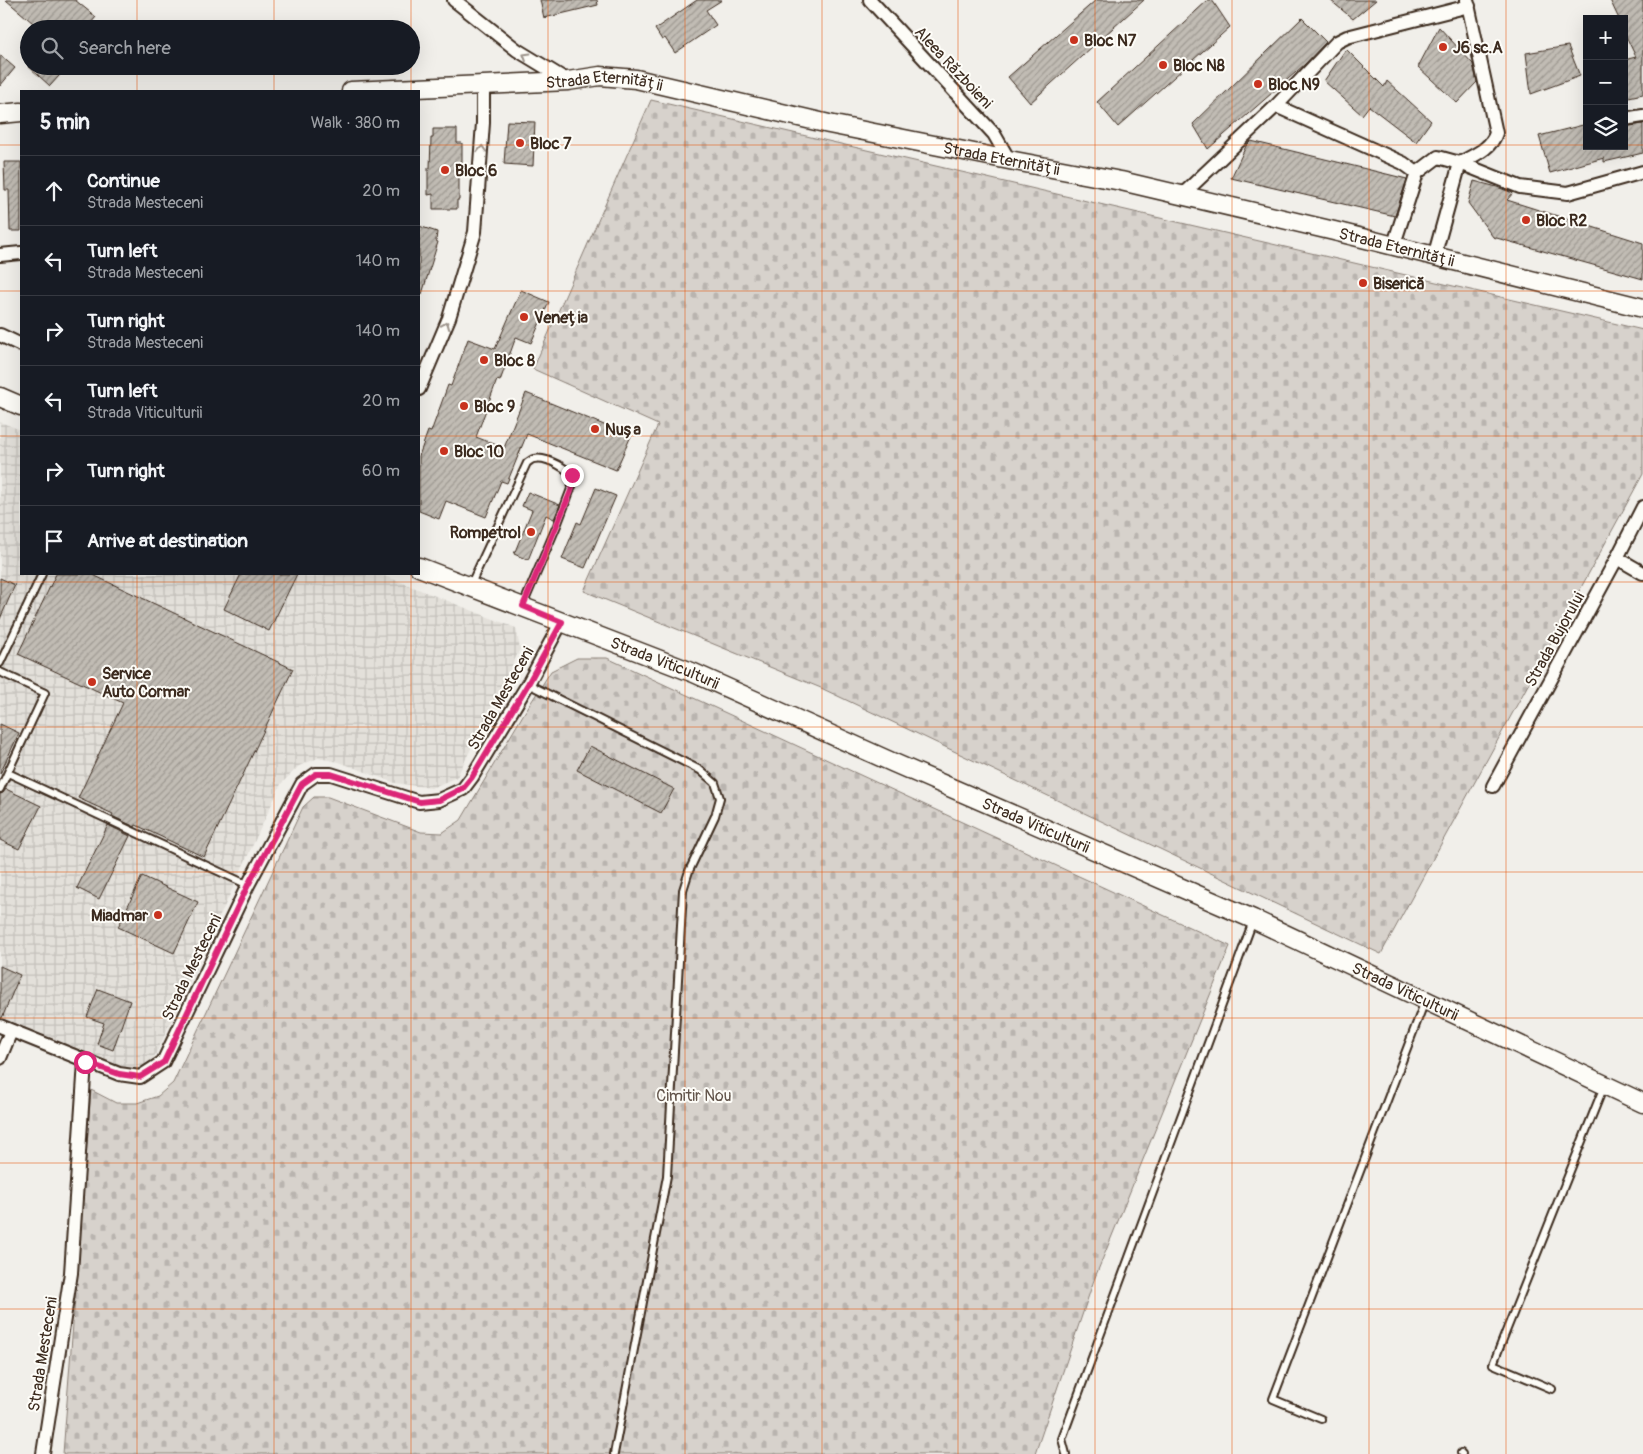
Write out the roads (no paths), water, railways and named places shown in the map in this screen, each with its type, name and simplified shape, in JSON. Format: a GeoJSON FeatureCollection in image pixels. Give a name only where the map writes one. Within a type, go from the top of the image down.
{"type":"FeatureCollection","features":[{"type":"Feature","properties":{"kind":"main road","name":"Strada Eternității"},"geometry":{"type":"LineString","coordinates":[[377,90],[568,81],[600,76],[636,79],[829,124],[1121,181],[1334,231],[1643,308]]}},
{"type":"Feature","properties":{"kind":"main road"},"geometry":{"type":"LineString","coordinates":[[0,114],[20,112]]}},
{"type":"Feature","properties":{"kind":"main road"},"geometry":{"type":"LineString","coordinates":[[0,397],[20,406]]}},
{"type":"Feature","properties":{"kind":"main road","name":"Strada Viticulturii"},"geometry":{"type":"LineString","coordinates":[[420,567],[694,673],[894,763],[1253,919],[1643,1103]]}},
{"type":"Feature","properties":{"kind":"street","name":"Aleea Războieni"},"geometry":{"type":"LineString","coordinates":[[870,0],[994,134],[1009,160]]}},
{"type":"Feature","properties":{"kind":"street"},"geometry":{"type":"LineString","coordinates":[[459,1],[517,50],[568,81]]}},
{"type":"Feature","properties":{"kind":"street"},"geometry":{"type":"LineString","coordinates":[[1182,195],[1276,106],[1337,42],[1347,37],[1432,17],[1468,3],[1496,133],[1494,141],[1488,147],[1460,163],[1434,257]]}},
{"type":"Feature","properties":{"kind":"street"},"geometry":{"type":"LineString","coordinates":[[420,384],[423,367],[449,318],[475,232],[483,124],[483,86]]}},
{"type":"Feature","properties":{"kind":"street"},"geometry":{"type":"LineString","coordinates":[[1276,106],[1403,163],[1417,173]]}},
{"type":"Feature","properties":{"kind":"street"},"geometry":{"type":"LineString","coordinates":[[1628,118],[1643,116]]}},
{"type":"Feature","properties":{"kind":"street"},"geometry":{"type":"LineString","coordinates":[[1393,247],[1417,173],[1438,157],[1460,163],[1520,187],[1568,193],[1643,172]]}},
{"type":"Feature","properties":{"kind":"street"},"geometry":{"type":"LineString","coordinates":[[0,256],[20,253]]}},
{"type":"Feature","properties":{"kind":"street"},"geometry":{"type":"LineString","coordinates":[[0,335],[20,345]]}},
{"type":"Feature","properties":{"kind":"street","name":"Strada Bujorului"},"geometry":{"type":"LineString","coordinates":[[1492,786],[1643,507]]}},
{"type":"Feature","properties":{"kind":"street"},"geometry":{"type":"LineString","coordinates":[[1617,558],[1643,573]]}},
{"type":"Feature","properties":{"kind":"street","name":"Strada Mesteceni"},"geometry":{"type":"LineString","coordinates":[[43,1454],[71,1273],[85,1062],[119,1074],[140,1077],[164,1062],[248,885],[302,784],[316,774],[331,774],[420,802],[439,800],[463,788],[472,777],[528,684],[562,622]]}},
{"type":"Feature","properties":{"kind":"street"},"geometry":{"type":"LineString","coordinates":[[0,1058],[6,1029],[85,1062]]}},
{"type":"Feature","properties":{"kind":"lane"},"geometry":{"type":"LineString","coordinates":[[470,586],[527,463],[534,459],[552,462],[567,470],[574,477],[574,481],[523,606]]}},
{"type":"Feature","properties":{"kind":"lane"},"geometry":{"type":"LineString","coordinates":[[0,663],[42,575]]}},
{"type":"Feature","properties":{"kind":"lane"},"geometry":{"type":"LineString","coordinates":[[0,672],[45,693],[0,789]]}},
{"type":"Feature","properties":{"kind":"lane"},"geometry":{"type":"LineString","coordinates":[[528,684],[700,770],[715,783],[720,798],[715,816],[689,871],[683,890],[667,1176],[614,1454]]}},
{"type":"Feature","properties":{"kind":"lane"},"geometry":{"type":"LineString","coordinates":[[8,773],[248,885]]}},
{"type":"Feature","properties":{"kind":"lane"},"geometry":{"type":"LineString","coordinates":[[1066,1454],[1062,1439],[1253,919]]}},
{"type":"Feature","properties":{"kind":"lane"},"geometry":{"type":"LineString","coordinates":[[1321,1419],[1273,1399],[1426,1000]]}},
{"type":"Feature","properties":{"kind":"lane"},"geometry":{"type":"LineString","coordinates":[[1552,1389],[1494,1364],[1604,1085]]}},
{"type":"Feature","properties":{"kind":"place","name":"Bloc N7"},"geometry":{"type":"Point","coordinates":[1074,40]}},
{"type":"Feature","properties":{"kind":"place","name":"J6 sc.A"},"geometry":{"type":"Point","coordinates":[1443,47]}},
{"type":"Feature","properties":{"kind":"place","name":"Bloc N8"},"geometry":{"type":"Point","coordinates":[1163,65]}},
{"type":"Feature","properties":{"kind":"place","name":"Bloc N9"},"geometry":{"type":"Point","coordinates":[1258,84]}},
{"type":"Feature","properties":{"kind":"place","name":"Bloc 7"},"geometry":{"type":"Point","coordinates":[520,143]}},
{"type":"Feature","properties":{"kind":"place","name":"Bloc 6"},"geometry":{"type":"Point","coordinates":[445,170]}},
{"type":"Feature","properties":{"kind":"place","name":"Bloc R2"},"geometry":{"type":"Point","coordinates":[1526,220]}},
{"type":"Feature","properties":{"kind":"place","name":"Biserică"},"geometry":{"type":"Point","coordinates":[1363,283]}},
{"type":"Feature","properties":{"kind":"place","name":"Veneția"},"geometry":{"type":"Point","coordinates":[524,317]}},
{"type":"Feature","properties":{"kind":"place","name":"Bloc 8"},"geometry":{"type":"Point","coordinates":[484,360]}},
{"type":"Feature","properties":{"kind":"place","name":"Bloc 9"},"geometry":{"type":"Point","coordinates":[464,406]}},
{"type":"Feature","properties":{"kind":"place","name":"Nușa"},"geometry":{"type":"Point","coordinates":[595,429]}},
{"type":"Feature","properties":{"kind":"place","name":"Bloc 10"},"geometry":{"type":"Point","coordinates":[444,451]}},
{"type":"Feature","properties":{"kind":"place","name":"Rompetrol"},"geometry":{"type":"Point","coordinates":[531,532]}},
{"type":"Feature","properties":{"kind":"place","name":"Service Auto Cormar"},"geometry":{"type":"Point","coordinates":[92,682]}},
{"type":"Feature","properties":{"kind":"place","name":"Miadmar"},"geometry":{"type":"Point","coordinates":[158,915]}},
{"type":"Feature","properties":{"kind":"park label","name":"Cimitir Nou"},"geometry":{"type":"Point","coordinates":[694,1095]}}]}
